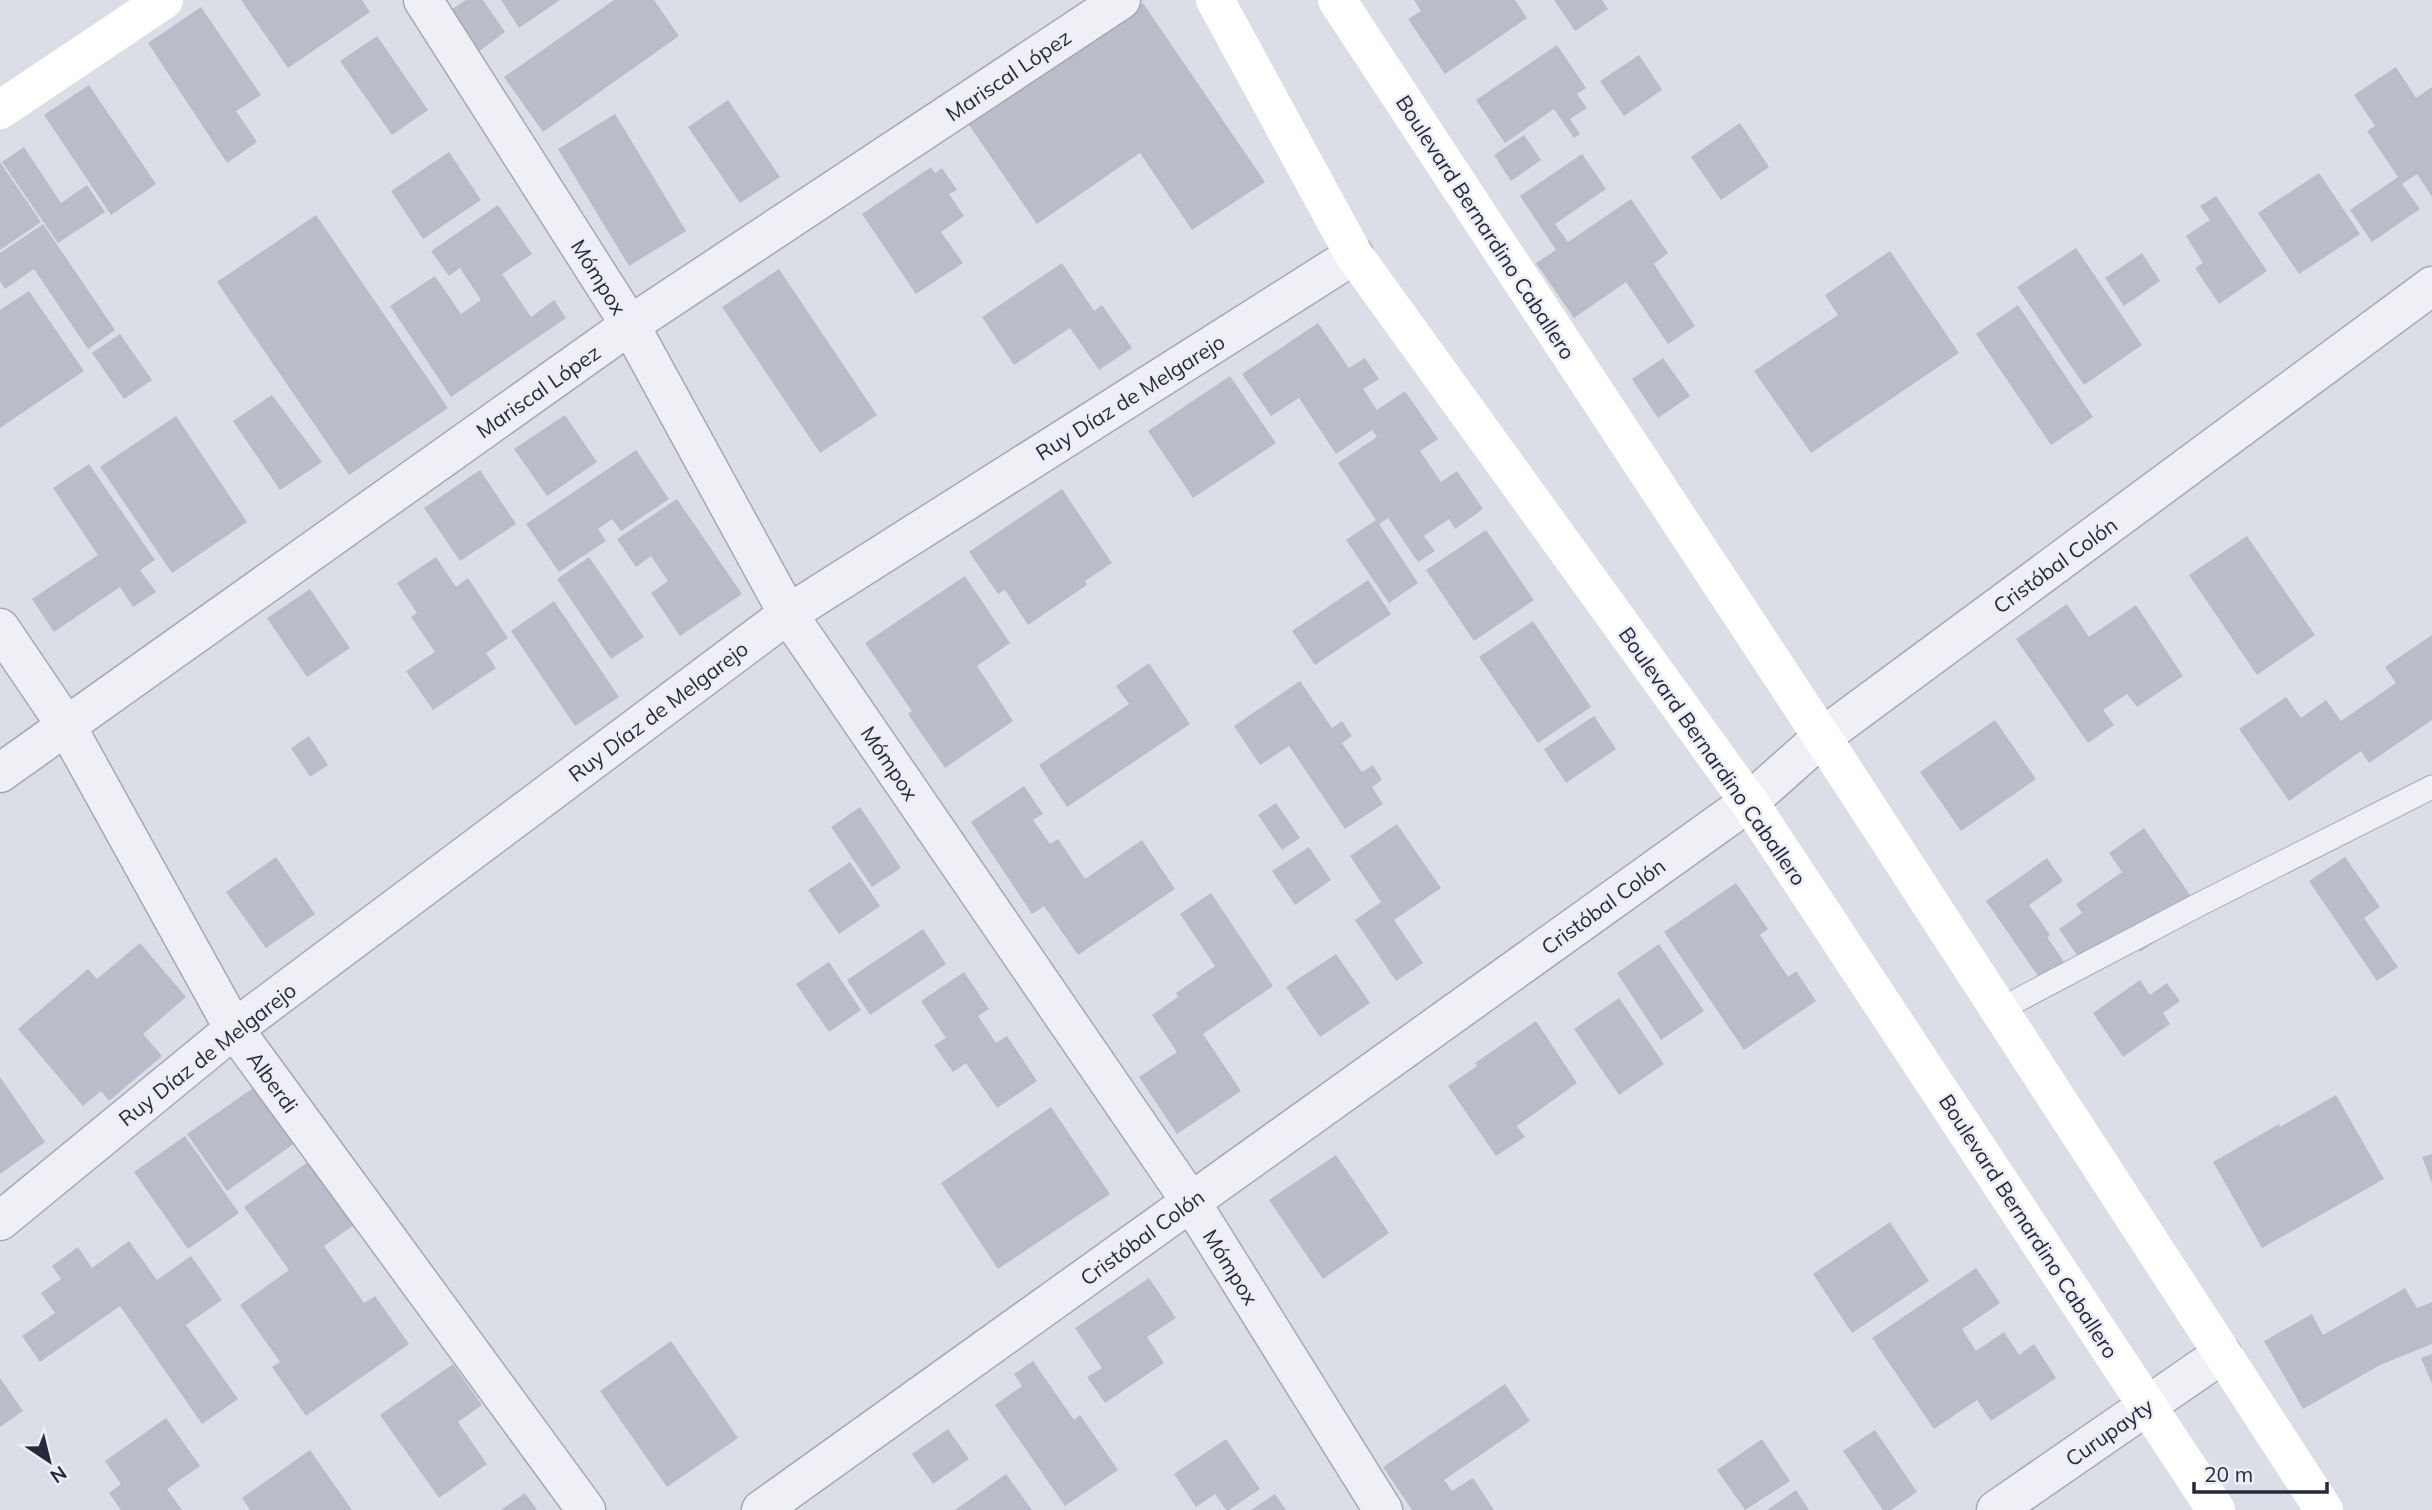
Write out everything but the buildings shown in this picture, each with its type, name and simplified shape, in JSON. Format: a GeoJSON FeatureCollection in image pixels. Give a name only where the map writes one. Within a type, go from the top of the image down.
{"type":"FeatureCollection","features":[{"type":"Feature","properties":{"kind":"main road"},"geometry":{"type":"LineString","coordinates":[[0,110],[164,0]]}},
{"type":"Feature","properties":{"kind":"main road","name":"Boulevard Bernardino Caballero"},"geometry":{"type":"LineString","coordinates":[[1216,0],[1354,255],[1749,802],[2216,1510]]}},
{"type":"Feature","properties":{"kind":"main road","name":"Boulevard Bernardino Caballero"},"geometry":{"type":"LineString","coordinates":[[1337,0],[1822,737],[2324,1510]]}},
{"type":"Feature","properties":{"kind":"street","name":"Mómpox"},"geometry":{"type":"LineString","coordinates":[[423,0],[630,325],[788,614],[1191,1202],[1383,1510]]}},
{"type":"Feature","properties":{"kind":"street","name":"Mariscal López"},"geometry":{"type":"LineString","coordinates":[[0,773],[630,325],[1121,0]]}},
{"type":"Feature","properties":{"kind":"street","name":"Ruy Díaz de Melgarejo"},"geometry":{"type":"LineString","coordinates":[[0,1221],[234,1030],[788,614],[1354,255]]}},
{"type":"Feature","properties":{"kind":"street","name":"Cristóbal Colón"},"geometry":{"type":"LineString","coordinates":[[761,1510],[1749,802],[1822,737],[2432,286]]}},
{"type":"Feature","properties":{"kind":"street","name":"Alberdi"},"geometry":{"type":"LineString","coordinates":[[0,628],[67,727],[234,1030],[586,1510]]}},
{"type":"Feature","properties":{"kind":"street","name":"Curupayty"},"geometry":{"type":"LineString","coordinates":[[1996,1510],[2222,1354]]}},
{"type":"Feature","properties":{"kind":"lane"},"geometry":{"type":"LineString","coordinates":[[1999,1010],[2202,903],[2432,787]]}}]}
